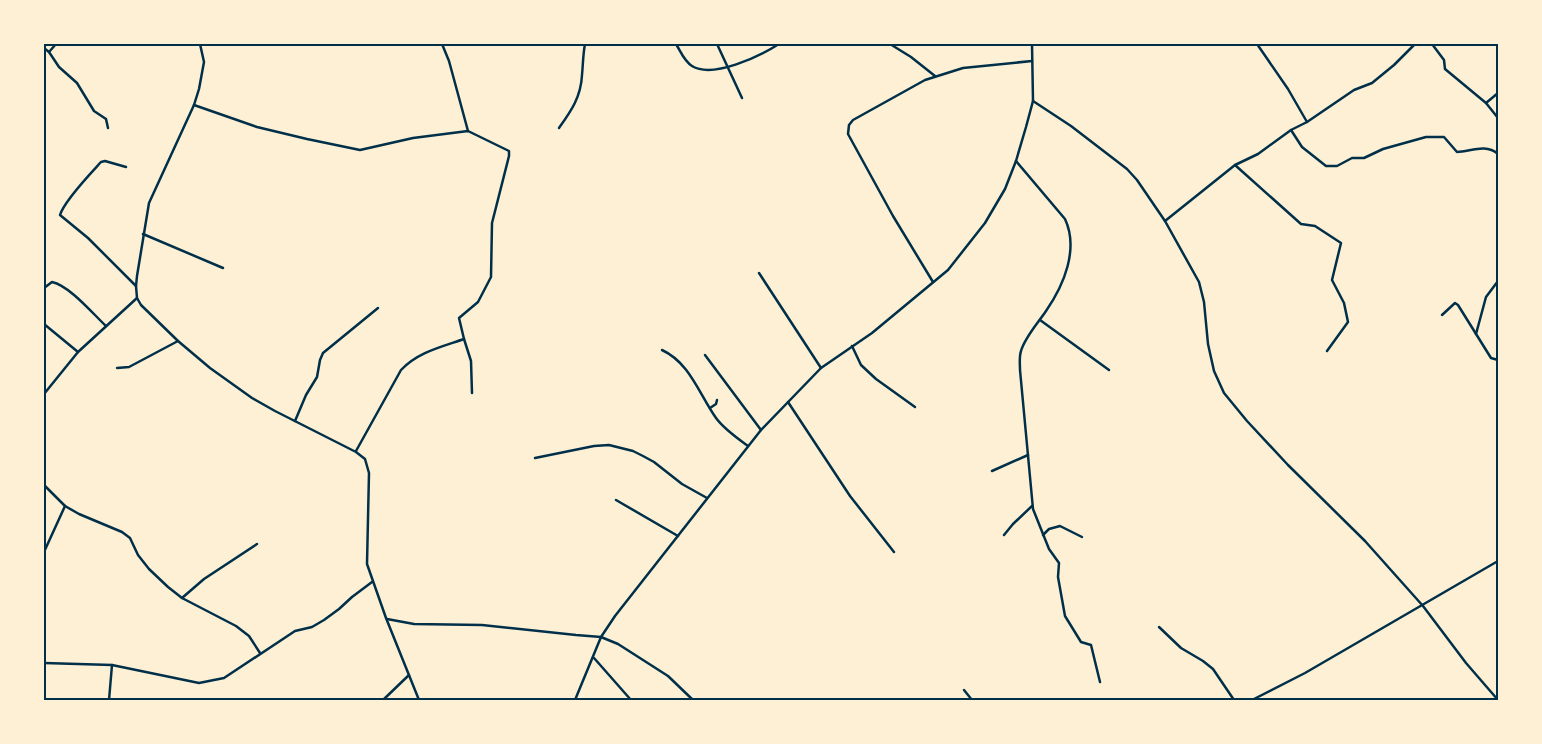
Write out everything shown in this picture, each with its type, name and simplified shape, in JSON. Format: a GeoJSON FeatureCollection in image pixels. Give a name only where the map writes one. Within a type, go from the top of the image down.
{"type":"FeatureCollection","features":[{"type":"Feature","properties":{"kind":"street"},"geometry":{"type":"LineString","coordinates":[[49,52],[56,44]]}},
{"type":"Feature","properties":{"kind":"street"},"geometry":{"type":"LineString","coordinates":[[200,44],[204,62],[194,105],[149,203],[136,286],[138,298],[149,314],[178,341],[230,383],[275,411],[356,452],[365,459],[369,474],[367,564],[372,582],[419,700]]}},
{"type":"Feature","properties":{"kind":"street"},"geometry":{"type":"LineString","coordinates":[[442,44],[449,61],[468,131]]}},
{"type":"Feature","properties":{"kind":"street"},"geometry":{"type":"LineString","coordinates":[[559,128],[574,108],[578,98],[585,44]]}},
{"type":"Feature","properties":{"kind":"street"},"geometry":{"type":"LineString","coordinates":[[676,44],[685,61],[699,69],[709,70],[728,66],[764,53],[779,44]]}},
{"type":"Feature","properties":{"kind":"street"},"geometry":{"type":"LineString","coordinates":[[717,44],[742,98]]}},
{"type":"Feature","properties":{"kind":"street"},"geometry":{"type":"LineString","coordinates":[[890,44],[911,57],[935,76]]}},
{"type":"Feature","properties":{"kind":"street"},"geometry":{"type":"LineString","coordinates":[[575,700],[601,637],[615,616],[761,430],[821,368],[872,333],[948,270],[985,223],[1005,189],[1016,161],[1033,101],[1032,44]]}},
{"type":"Feature","properties":{"kind":"street"},"geometry":{"type":"LineString","coordinates":[[1257,44],[1288,89],[1307,122]]}},
{"type":"Feature","properties":{"kind":"street"},"geometry":{"type":"LineString","coordinates":[[1165,221],[1235,165],[1258,154],[1291,130],[1307,122],[1354,90],[1372,83],[1415,44]]}},
{"type":"Feature","properties":{"kind":"street"},"geometry":{"type":"LineString","coordinates":[[1432,44],[1444,60],[1445,69],[1486,103],[1498,118]]}},
{"type":"Feature","properties":{"kind":"street"},"geometry":{"type":"LineString","coordinates":[[44,48],[59,67],[77,83],[94,111],[106,119],[108,128]]}},
{"type":"Feature","properties":{"kind":"street"},"geometry":{"type":"LineString","coordinates":[[933,282],[870,176],[848,134],[848,129],[853,120],[924,80],[963,68],[1032,61]]}},
{"type":"Feature","properties":{"kind":"street"},"geometry":{"type":"LineString","coordinates":[[1486,103],[1498,94]]}},
{"type":"Feature","properties":{"kind":"street"},"geometry":{"type":"LineString","coordinates":[[1033,101],[1071,126],[1127,169],[1145,190],[1165,221],[1199,282],[1204,302],[1208,344],[1214,371],[1224,393],[1246,421],[1365,541],[1423,606],[1466,663],[1498,700]]}},
{"type":"Feature","properties":{"kind":"street"},"geometry":{"type":"LineString","coordinates":[[194,105],[257,127],[360,150],[413,138],[468,131],[507,150],[509,156],[492,223],[491,277],[478,302],[459,318],[471,360],[472,393]]}},
{"type":"Feature","properties":{"kind":"street"},"geometry":{"type":"LineString","coordinates":[[1291,130],[1302,147],[1326,166],[1337,166],[1352,158],[1364,158],[1383,149],[1426,137],[1444,138],[1457,152],[1463,152],[1467,149],[1486,149],[1494,150],[1498,154]]}},
{"type":"Feature","properties":{"kind":"street"},"geometry":{"type":"LineString","coordinates":[[126,166],[104,161],[100,162],[62,209],[60,215],[82,232],[136,286]]}},
{"type":"Feature","properties":{"kind":"street"},"geometry":{"type":"LineString","coordinates":[[1016,161],[1065,219],[1070,230],[1069,262],[1060,286],[1024,345],[1020,356],[1020,370],[1032,506],[1049,548],[1059,563],[1058,577],[1065,616],[1081,642],[1091,645],[1100,682]]}},
{"type":"Feature","properties":{"kind":"street"},"geometry":{"type":"LineString","coordinates":[[1235,165],[1301,224],[1315,226],[1341,242],[1332,280],[1344,303],[1348,322],[1327,351]]}},
{"type":"Feature","properties":{"kind":"street"},"geometry":{"type":"LineString","coordinates":[[143,234],[222,268]]}},
{"type":"Feature","properties":{"kind":"street"},"geometry":{"type":"LineString","coordinates":[[759,273],[821,368]]}},
{"type":"Feature","properties":{"kind":"street"},"geometry":{"type":"LineString","coordinates":[[1476,335],[1486,297],[1498,281]]}},
{"type":"Feature","properties":{"kind":"street"},"geometry":{"type":"LineString","coordinates":[[44,288],[52,282],[57,283],[71,293],[106,326]]}},
{"type":"Feature","properties":{"kind":"street"},"geometry":{"type":"LineString","coordinates":[[44,394],[78,352],[138,298]]}},
{"type":"Feature","properties":{"kind":"street"},"geometry":{"type":"LineString","coordinates":[[1442,315],[1455,302],[1491,358],[1498,360]]}},
{"type":"Feature","properties":{"kind":"street"},"geometry":{"type":"LineString","coordinates":[[295,421],[306,395],[318,374],[323,353],[378,308]]}},
{"type":"Feature","properties":{"kind":"street"},"geometry":{"type":"LineString","coordinates":[[1040,320],[1109,370]]}},
{"type":"Feature","properties":{"kind":"street"},"geometry":{"type":"LineString","coordinates":[[44,324],[78,352]]}},
{"type":"Feature","properties":{"kind":"street"},"geometry":{"type":"LineString","coordinates":[[356,452],[401,370],[409,361],[427,351],[464,338]]}},
{"type":"Feature","properties":{"kind":"street"},"geometry":{"type":"LineString","coordinates":[[117,368],[129,367],[178,341]]}},
{"type":"Feature","properties":{"kind":"street"},"geometry":{"type":"LineString","coordinates":[[852,346],[861,365],[866,370],[914,407]]}},
{"type":"Feature","properties":{"kind":"street"},"geometry":{"type":"LineString","coordinates":[[662,350],[671,354],[684,365],[717,419],[748,446]]}},
{"type":"Feature","properties":{"kind":"street"},"geometry":{"type":"LineString","coordinates":[[705,355],[761,430]]}},
{"type":"Feature","properties":{"kind":"street"},"geometry":{"type":"LineString","coordinates":[[710,408],[716,404],[717,400]]}},
{"type":"Feature","properties":{"kind":"street"},"geometry":{"type":"LineString","coordinates":[[788,402],[850,496],[894,552]]}},
{"type":"Feature","properties":{"kind":"street"},"geometry":{"type":"LineString","coordinates":[[535,458],[609,444],[633,451],[649,459],[682,484],[707,498]]}},
{"type":"Feature","properties":{"kind":"street"},"geometry":{"type":"LineString","coordinates":[[992,471],[1028,455]]}},
{"type":"Feature","properties":{"kind":"street"},"geometry":{"type":"LineString","coordinates":[[44,485],[65,506],[122,532],[130,538],[138,555],[149,569],[168,587],[182,598],[236,626],[249,636],[260,653]]}},
{"type":"Feature","properties":{"kind":"street"},"geometry":{"type":"LineString","coordinates":[[616,500],[678,536]]}},
{"type":"Feature","properties":{"kind":"street"},"geometry":{"type":"LineString","coordinates":[[44,552],[65,506]]}},
{"type":"Feature","properties":{"kind":"street"},"geometry":{"type":"LineString","coordinates":[[1004,535],[1032,506]]}},
{"type":"Feature","properties":{"kind":"street"},"geometry":{"type":"LineString","coordinates":[[1043,535],[1049,529],[1060,526],[1082,537]]}},
{"type":"Feature","properties":{"kind":"street"},"geometry":{"type":"LineString","coordinates":[[182,598],[204,579],[257,544]]}},
{"type":"Feature","properties":{"kind":"street"},"geometry":{"type":"LineString","coordinates":[[1252,700],[1305,673],[1498,561]]}},
{"type":"Feature","properties":{"kind":"street"},"geometry":{"type":"LineString","coordinates":[[44,663],[112,665],[199,683],[224,678],[295,631],[324,620],[372,582]]}},
{"type":"Feature","properties":{"kind":"street"},"geometry":{"type":"LineString","coordinates":[[386,618],[414,624],[482,625],[576,636],[601,637],[618,644],[668,676],[693,700]]}},
{"type":"Feature","properties":{"kind":"street"},"geometry":{"type":"LineString","coordinates":[[1158,627],[1182,648],[1204,661],[1213,670],[1234,700]]}},
{"type":"Feature","properties":{"kind":"street"},"geometry":{"type":"LineString","coordinates":[[593,658],[631,700]]}},
{"type":"Feature","properties":{"kind":"street"},"geometry":{"type":"LineString","coordinates":[[109,700],[112,665]]}},
{"type":"Feature","properties":{"kind":"street"},"geometry":{"type":"LineString","coordinates":[[383,700],[409,675]]}},
{"type":"Feature","properties":{"kind":"street"},"geometry":{"type":"LineString","coordinates":[[964,690],[972,700]]}}]}
